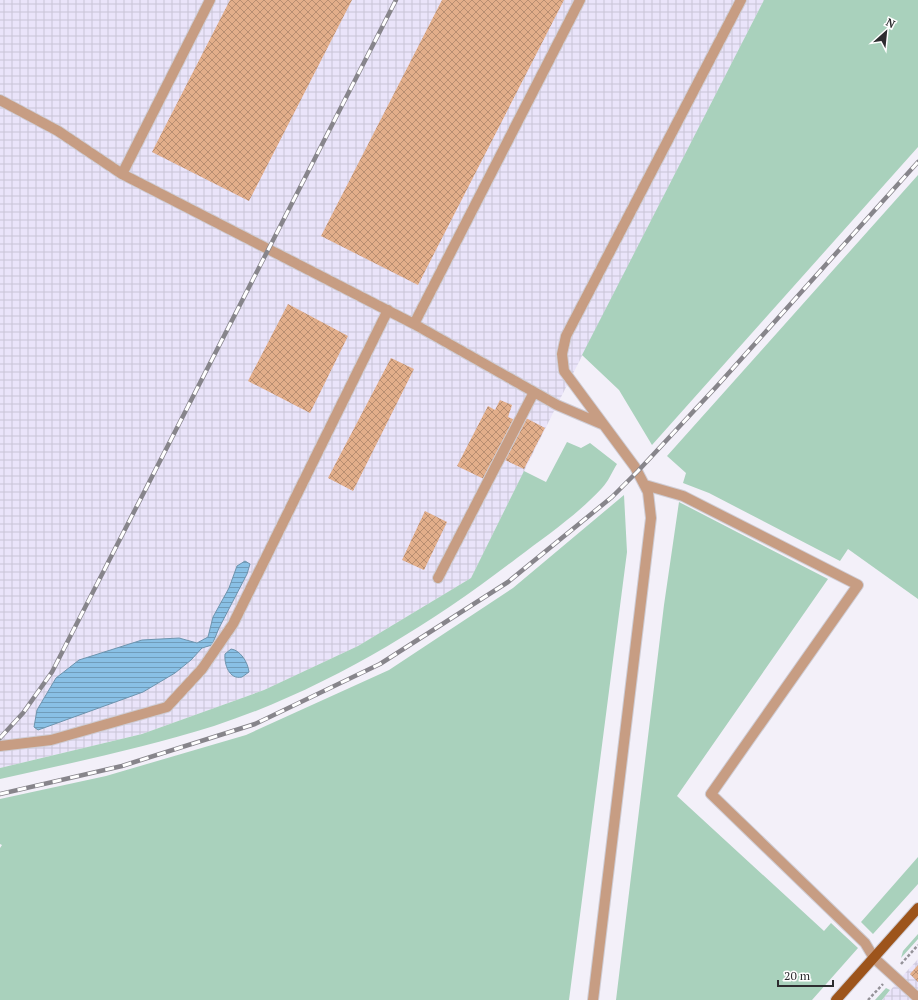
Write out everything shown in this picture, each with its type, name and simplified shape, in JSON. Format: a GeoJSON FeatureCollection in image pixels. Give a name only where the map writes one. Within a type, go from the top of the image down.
{"type":"FeatureCollection","features":[{"type":"Feature","properties":{"kind":"main road"},"geometry":{"type":"LineString","coordinates":[[836,1000],[918,908]]}},
{"type":"Feature","properties":{"kind":"street"},"geometry":{"type":"LineString","coordinates":[[122,174],[210,0]]}},
{"type":"Feature","properties":{"kind":"street"},"geometry":{"type":"LineString","coordinates":[[414,324],[580,0]]}},
{"type":"Feature","properties":{"kind":"street"},"geometry":{"type":"LineString","coordinates":[[593,1000],[651,518],[648,492],[645,485],[635,467],[564,371],[562,354],[566,336],[741,0]]}},
{"type":"Feature","properties":{"kind":"street"},"geometry":{"type":"LineString","coordinates":[[0,100],[58,131],[122,174],[388,310],[557,405],[604,425]]}},
{"type":"Feature","properties":{"kind":"street"},"geometry":{"type":"LineString","coordinates":[[0,746],[51,740],[166,708],[202,669],[232,624],[388,310]]}},
{"type":"Feature","properties":{"kind":"street"},"geometry":{"type":"LineString","coordinates":[[438,578],[534,392]]}},
{"type":"Feature","properties":{"kind":"street"},"geometry":{"type":"LineString","coordinates":[[645,485],[683,496],[858,585],[711,794],[865,943],[874,958],[918,998]]}},
{"type":"Feature","properties":{"kind":"shaded area"},"geometry":{"type":"Polygon","coordinates":[[[0,0],[764,0],[557,405],[471,578],[358,646],[264,690],[142,734],[0,768],[0,0]]]}},
{"type":"Feature","properties":{"kind":"shaded area"},"geometry":{"type":"Polygon","coordinates":[[[918,959],[918,1000],[882,1000],[907,971],[918,959]]]}},
{"type":"Feature","properties":{"kind":"green space"},"geometry":{"type":"Polygon","coordinates":[[[764,0],[918,0],[918,147],[652,445],[619,390],[582,355],[764,0]]]}},
{"type":"Feature","properties":{"kind":"green space"},"geometry":{"type":"Polygon","coordinates":[[[918,175],[918,599],[848,549],[840,561],[709,493],[683,483],[686,473],[667,456],[918,175]]]}},
{"type":"Feature","properties":{"kind":"green space"},"geometry":{"type":"Polygon","coordinates":[[[567,442],[581,448],[590,443],[617,464],[602,488],[561,525],[482,584],[447,609],[373,655],[295,694],[214,726],[134,748],[0,779],[0,768],[142,734],[264,690],[358,646],[471,578],[524,471],[546,482],[567,442]]]}},
{"type":"Feature","properties":{"kind":"green space"},"geometry":{"type":"Polygon","coordinates":[[[624,495],[627,552],[569,1000],[0,1000],[0,848],[2,845],[0,844],[0,799],[106,776],[246,735],[389,670],[513,588],[624,495]]]}},
{"type":"Feature","properties":{"kind":"green space"},"geometry":{"type":"Polygon","coordinates":[[[679,502],[828,579],[677,796],[824,931],[831,923],[858,948],[812,1000],[616,1000],[664,605],[679,502]]]}},
{"type":"Feature","properties":{"kind":"green space"},"geometry":{"type":"Polygon","coordinates":[[[918,857],[918,884],[873,934],[861,922],[918,857]]]}},
{"type":"Feature","properties":{"kind":"green space"},"geometry":{"type":"Polygon","coordinates":[[[918,934],[918,939],[901,958],[903,951],[918,934]]]}},
{"type":"Feature","properties":{"kind":"green space"},"geometry":{"type":"Polygon","coordinates":[[[886,988],[890,990],[882,1000],[875,1000],[886,988]]]}},
{"type":"Feature","properties":{"kind":"water"},"geometry":{"type":"Polygon","coordinates":[[[245,561],[250,564],[247,574],[219,628],[212,645],[202,648],[191,660],[175,673],[143,692],[38,730],[34,727],[37,710],[56,678],[79,660],[142,640],[179,638],[197,643],[208,637],[213,617],[229,588],[237,566],[245,561]]]}},
{"type":"Feature","properties":{"kind":"water"},"geometry":{"type":"Polygon","coordinates":[[[231,649],[240,654],[247,664],[249,672],[242,677],[234,676],[228,670],[225,662],[225,654],[231,649]]]}},
{"type":"Feature","properties":{"kind":"building"},"geometry":{"type":"Polygon","coordinates":[[[230,0],[352,0],[249,201],[152,152],[230,0]]]}},
{"type":"Feature","properties":{"kind":"building"},"geometry":{"type":"Polygon","coordinates":[[[442,0],[564,0],[418,285],[321,236],[442,0]]]}},
{"type":"Feature","properties":{"kind":"building"},"geometry":{"type":"Polygon","coordinates":[[[288,304],[348,336],[310,413],[248,381],[288,304]]]}},
{"type":"Feature","properties":{"kind":"building"},"geometry":{"type":"Polygon","coordinates":[[[391,358],[414,369],[353,491],[328,478],[391,358]]]}},
{"type":"Feature","properties":{"kind":"building"},"geometry":{"type":"Polygon","coordinates":[[[500,400],[512,405],[508,417],[515,420],[484,479],[457,466],[488,406],[495,410],[500,400]]]}},
{"type":"Feature","properties":{"kind":"building"},"geometry":{"type":"Polygon","coordinates":[[[524,417],[545,428],[524,469],[503,459],[524,417]]]}},
{"type":"Feature","properties":{"kind":"building"},"geometry":{"type":"Polygon","coordinates":[[[425,511],[447,522],[424,570],[402,560],[425,511]]]}},
{"type":"Feature","properties":{"kind":"building"},"geometry":{"type":"Polygon","coordinates":[[[918,965],[918,982],[910,974],[918,965]]]}},
{"type":"Feature","properties":{"kind":"railway"},"geometry":{"type":"LineString","coordinates":[[0,738],[23,713],[52,672],[396,0]]}},
{"type":"Feature","properties":{"kind":"railway"},"geometry":{"type":"LineString","coordinates":[[0,794],[122,766],[255,724],[380,664],[508,582],[612,497],[638,471],[717,386],[918,162]]}}]}
